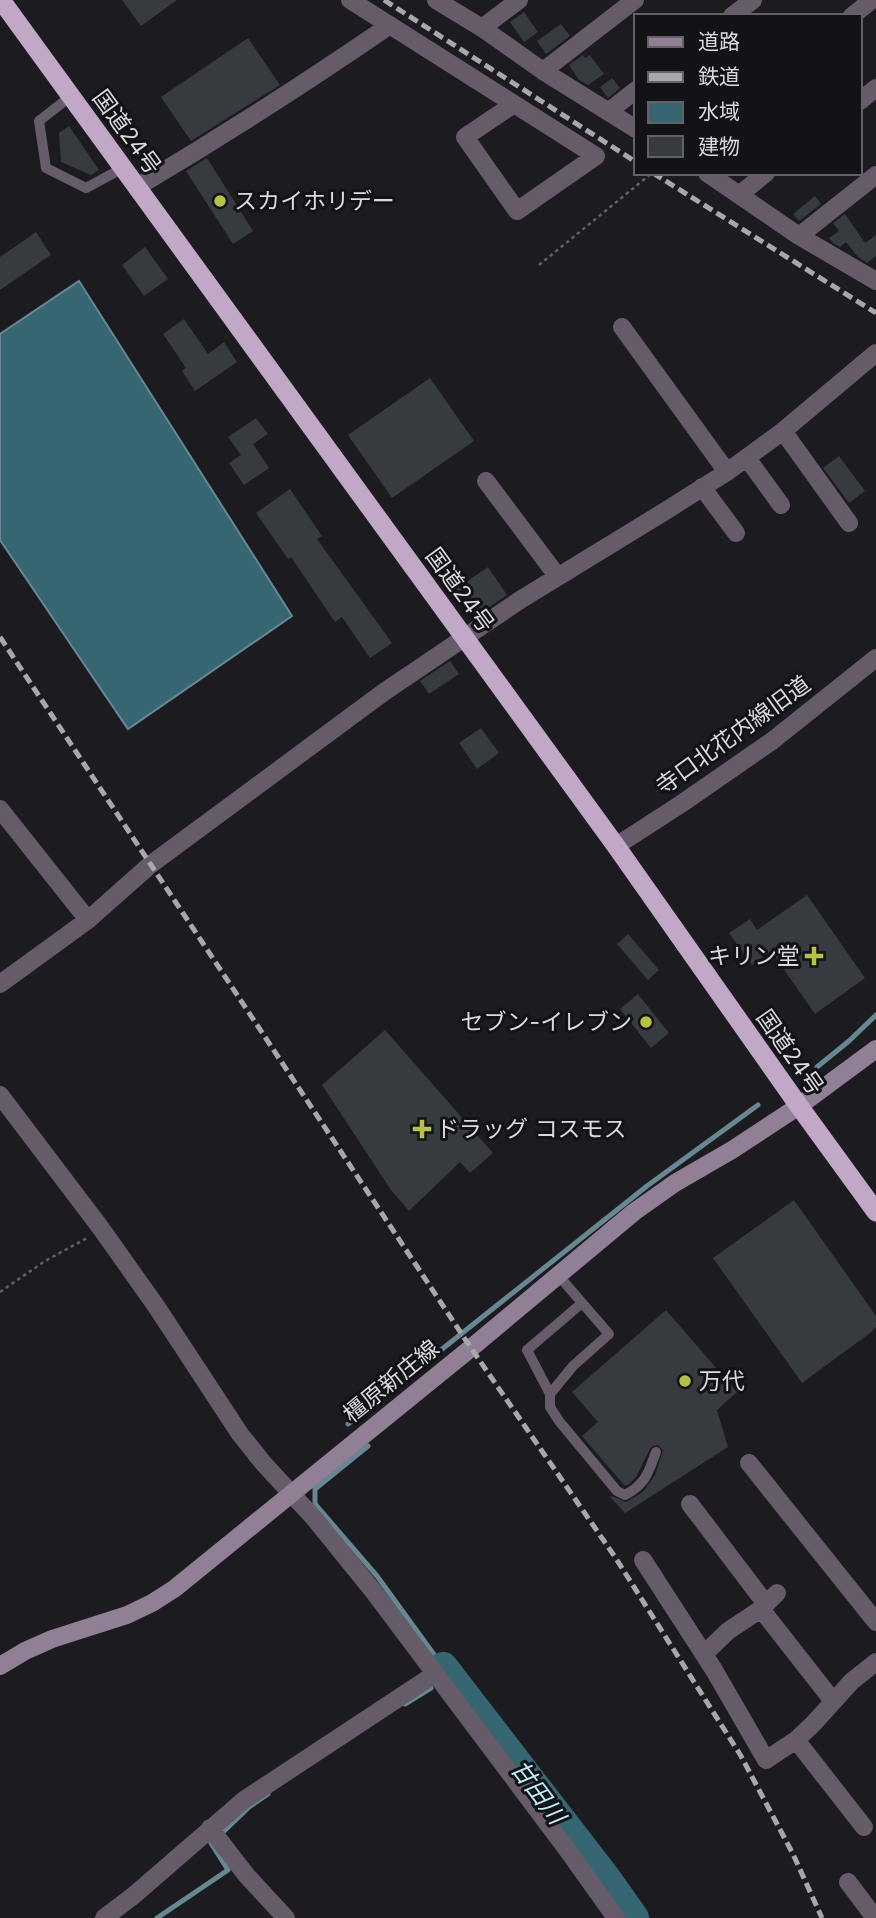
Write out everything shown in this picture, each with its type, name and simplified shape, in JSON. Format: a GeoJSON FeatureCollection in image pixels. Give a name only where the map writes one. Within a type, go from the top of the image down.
{"type":"FeatureCollection","features":[{"type":"Feature","properties":{"kind":"highway","name":"国道24号"},"geometry":{"type":"LineString","coordinates":[[1,0],[615,846],[876,1212]]}},
{"type":"Feature","properties":{"kind":"main road","name":"橿原新庄線"},"geometry":{"type":"LineString","coordinates":[[0,1666],[52,1639],[127,1615],[152,1603],[195,1573],[655,1196],[799,1106],[876,1049]]}},
{"type":"Feature","properties":{"kind":"street"},"geometry":{"type":"LineString","coordinates":[[350,0],[390,25],[596,156],[517,211],[465,137],[514,104]]}},
{"type":"Feature","properties":{"kind":"street"},"geometry":{"type":"LineString","coordinates":[[436,0],[482,28],[542,72],[634,128]]}},
{"type":"Feature","properties":{"kind":"street"},"geometry":{"type":"LineString","coordinates":[[482,28],[519,0]]}},
{"type":"Feature","properties":{"kind":"street"},"geometry":{"type":"LineString","coordinates":[[542,72],[635,0]]}},
{"type":"Feature","properties":{"kind":"street"},"geometry":{"type":"LineString","coordinates":[[854,14],[872,0]]}},
{"type":"Feature","properties":{"kind":"street"},"geometry":{"type":"LineString","coordinates":[[137,187],[210,144],[390,25]]}},
{"type":"Feature","properties":{"kind":"street"},"geometry":{"type":"LineString","coordinates":[[862,99],[876,88]]}},
{"type":"Feature","properties":{"kind":"street"},"geometry":{"type":"LineString","coordinates":[[608,112],[634,92]]}},
{"type":"Feature","properties":{"kind":"street"},"geometry":{"type":"LineString","coordinates":[[709,175],[799,236],[872,273]]}},
{"type":"Feature","properties":{"kind":"street"},"geometry":{"type":"LineString","coordinates":[[739,195],[764,175]]}},
{"type":"Feature","properties":{"kind":"street"},"geometry":{"type":"LineString","coordinates":[[799,236],[876,175]]}},
{"type":"Feature","properties":{"kind":"street"},"geometry":{"type":"LineString","coordinates":[[622,327],[727,472]]}},
{"type":"Feature","properties":{"kind":"street"},"geometry":{"type":"LineString","coordinates":[[0,984],[88,920],[150,864],[384,692],[464,637],[727,472],[783,431],[876,353]]}},
{"type":"Feature","properties":{"kind":"street"},"geometry":{"type":"LineString","coordinates":[[783,431],[849,523]]}},
{"type":"Feature","properties":{"kind":"street"},"geometry":{"type":"LineString","coordinates":[[747,458],[781,505]]}},
{"type":"Feature","properties":{"kind":"street"},"geometry":{"type":"LineString","coordinates":[[486,481],[558,577]]}},
{"type":"Feature","properties":{"kind":"street"},"geometry":{"type":"LineString","coordinates":[[702,488],[736,533]]}},
{"type":"Feature","properties":{"kind":"street","name":"寺口北花内線旧道"},"geometry":{"type":"LineString","coordinates":[[615,846],[772,741],[876,658]]}},
{"type":"Feature","properties":{"kind":"street"},"geometry":{"type":"LineString","coordinates":[[0,809],[88,920]]}},
{"type":"Feature","properties":{"kind":"street"},"geometry":{"type":"LineString","coordinates":[[0,1095],[100,1227],[240,1434],[335,1542],[616,1918]]}},
{"type":"Feature","properties":{"kind":"street"},"geometry":{"type":"LineString","coordinates":[[750,1463],[876,1622]]}},
{"type":"Feature","properties":{"kind":"street"},"geometry":{"type":"LineString","coordinates":[[690,1504],[768,1602],[833,1701]]}},
{"type":"Feature","properties":{"kind":"street"},"geometry":{"type":"LineString","coordinates":[[643,1560],[704,1654],[766,1760],[814,1724],[852,1681],[876,1662]]}},
{"type":"Feature","properties":{"kind":"street"},"geometry":{"type":"LineString","coordinates":[[704,1654],[768,1602]]}},
{"type":"Feature","properties":{"kind":"street"},"geometry":{"type":"LineString","coordinates":[[104,1918],[244,1800],[435,1674]]}},
{"type":"Feature","properties":{"kind":"street"},"geometry":{"type":"LineString","coordinates":[[796,1740],[864,1827]]}},
{"type":"Feature","properties":{"kind":"street"},"geometry":{"type":"LineString","coordinates":[[211,1828],[247,1876],[286,1918]]}},
{"type":"Feature","properties":{"kind":"street"},"geometry":{"type":"LineString","coordinates":[[848,1882],[875,1918]]}},
{"type":"Feature","properties":{"kind":"lane"},"geometry":{"type":"LineString","coordinates":[[71,96],[39,121],[46,168],[86,188],[123,168]]}},
{"type":"Feature","properties":{"kind":"lane"},"geometry":{"type":"LineString","coordinates":[[550,1394],[573,1366],[609,1334],[558,1275]]}},
{"type":"Feature","properties":{"kind":"lane"},"geometry":{"type":"LineString","coordinates":[[582,1303],[527,1350],[550,1394],[550,1407],[559,1422],[617,1491],[625,1496],[647,1477],[656,1452]]}},
{"type":"Feature","properties":{"kind":"path"},"geometry":{"type":"LineString","coordinates":[[539,265],[650,175]]}},
{"type":"Feature","properties":{"kind":"path"},"geometry":{"type":"LineString","coordinates":[[0,1292],[45,1261],[94,1234],[100,1227]]}},
{"type":"Feature","properties":{"kind":"water"},"geometry":{"type":"Polygon","coordinates":[[[79,281],[292,616],[128,729],[0,540],[0,334],[79,281]]]}},
{"type":"Feature","properties":{"kind":"building"},"geometry":{"type":"Polygon","coordinates":[[[122,0],[177,0],[141,26],[122,0]]]}},
{"type":"Feature","properties":{"kind":"building"},"geometry":{"type":"Polygon","coordinates":[[[524,12],[538,32],[524,42],[510,22],[524,12]]]}},
{"type":"Feature","properties":{"kind":"building"},"geometry":{"type":"Polygon","coordinates":[[[561,24],[570,36],[546,54],[537,41],[561,24]]]}},
{"type":"Feature","properties":{"kind":"building"},"geometry":{"type":"Polygon","coordinates":[[[248,38],[280,85],[191,141],[161,97],[248,38]]]}},
{"type":"Feature","properties":{"kind":"building"},"geometry":{"type":"Polygon","coordinates":[[[583,55],[585,58],[590,55],[604,74],[588,85],[579,80],[569,65],[583,55]]]}},
{"type":"Feature","properties":{"kind":"building"},"geometry":{"type":"Polygon","coordinates":[[[612,78],[620,88],[608,98],[600,87],[612,78]]]}},
{"type":"Feature","properties":{"kind":"building"},"geometry":{"type":"Polygon","coordinates":[[[69,126],[99,170],[91,175],[61,162],[59,133],[69,126]]]}},
{"type":"Feature","properties":{"kind":"building","name":"スカイホリデー"},"geometry":{"type":"Polygon","coordinates":[[[207,158],[253,231],[233,244],[186,171],[207,158]]]}},
{"type":"Feature","properties":{"kind":"building"},"geometry":{"type":"Polygon","coordinates":[[[815,196],[821,204],[799,221],[793,214],[815,196]]]}},
{"type":"Feature","properties":{"kind":"building"},"geometry":{"type":"Polygon","coordinates":[[[845,214],[865,243],[876,235],[876,256],[867,263],[858,257],[846,242],[840,247],[829,238],[839,231],[833,223],[845,214]]]}},
{"type":"Feature","properties":{"kind":"building"},"geometry":{"type":"Polygon","coordinates":[[[36,232],[51,255],[0,290],[0,257],[36,232]]]}},
{"type":"Feature","properties":{"kind":"building"},"geometry":{"type":"Polygon","coordinates":[[[145,247],[168,279],[144,296],[122,265],[145,247]]]}},
{"type":"Feature","properties":{"kind":"building"},"geometry":{"type":"Polygon","coordinates":[[[184,319],[208,354],[224,342],[237,362],[195,391],[182,371],[186,368],[163,334],[184,319]]]}},
{"type":"Feature","properties":{"kind":"building"},"geometry":{"type":"Polygon","coordinates":[[[430,378],[474,441],[392,498],[348,435],[430,378]]]}},
{"type":"Feature","properties":{"kind":"building"},"geometry":{"type":"Polygon","coordinates":[[[256,418],[268,434],[253,444],[269,468],[244,485],[229,463],[241,455],[228,437],[256,418]]]}},
{"type":"Feature","properties":{"kind":"building"},"geometry":{"type":"Polygon","coordinates":[[[839,456],[865,491],[849,503],[823,468],[839,456]]]}},
{"type":"Feature","properties":{"kind":"building"},"geometry":{"type":"Polygon","coordinates":[[[290,489],[322,536],[317,539],[392,643],[370,658],[342,617],[335,622],[291,557],[288,559],[256,513],[290,489]]]}},
{"type":"Feature","properties":{"kind":"building"},"geometry":{"type":"Polygon","coordinates":[[[488,567],[507,595],[475,617],[456,589],[488,567]]]}},
{"type":"Feature","properties":{"kind":"building"},"geometry":{"type":"Polygon","coordinates":[[[450,661],[459,674],[429,694],[420,681],[450,661]]]}},
{"type":"Feature","properties":{"kind":"building"},"geometry":{"type":"Polygon","coordinates":[[[481,728],[499,753],[477,769],[459,743],[481,728]]]}},
{"type":"Feature","properties":{"kind":"building","name":"キリン堂"},"geometry":{"type":"Polygon","coordinates":[[[807,895],[865,978],[815,1014],[771,951],[752,965],[729,933],[750,919],[757,930],[807,895]]]}},
{"type":"Feature","properties":{"kind":"building"},"geometry":{"type":"Polygon","coordinates":[[[628,934],[659,970],[648,980],[617,944],[628,934]]]}},
{"type":"Feature","properties":{"kind":"building"},"geometry":{"type":"Polygon","coordinates":[[[638,994],[669,1033],[651,1048],[620,1009],[638,994]]]}},
{"type":"Feature","properties":{"kind":"building"},"geometry":{"type":"Polygon","coordinates":[[[385,1030],[493,1153],[470,1173],[460,1162],[409,1211],[391,1190],[322,1085],[385,1030]]]}},
{"type":"Feature","properties":{"kind":"building"},"geometry":{"type":"Polygon","coordinates":[[[794,1200],[876,1316],[876,1327],[870,1333],[802,1383],[713,1258],[794,1200]]]}},
{"type":"Feature","properties":{"kind":"building"},"geometry":{"type":"Polygon","coordinates":[[[666,1310],[737,1392],[717,1410],[728,1447],[625,1513],[610,1497],[626,1502],[643,1492],[655,1475],[663,1450],[658,1445],[651,1447],[636,1477],[623,1486],[582,1436],[598,1422],[572,1392],[666,1310]]]}},
{"type":"Feature","properties":{"kind":"waterway"},"geometry":{"type":"LineString","coordinates":[[817,1067],[876,1015]]}},
{"type":"Feature","properties":{"kind":"waterway"},"geometry":{"type":"LineString","coordinates":[[348,1424],[647,1186],[758,1105]]}},
{"type":"Feature","properties":{"kind":"waterway"},"geometry":{"type":"LineString","coordinates":[[368,1446],[315,1489],[315,1504],[377,1576],[443,1667]]}},
{"type":"Feature","properties":{"kind":"waterway","name":"甘田川"},"geometry":{"type":"LineString","coordinates":[[443,1667],[634,1918]]}},
{"type":"Feature","properties":{"kind":"waterway"},"geometry":{"type":"LineString","coordinates":[[405,1704],[431,1688]]}},
{"type":"Feature","properties":{"kind":"waterway"},"geometry":{"type":"LineString","coordinates":[[220,1835],[249,1807],[268,1794]]}},
{"type":"Feature","properties":{"kind":"waterway"},"geometry":{"type":"LineString","coordinates":[[157,1918],[228,1870],[212,1842]]}},
{"type":"Feature","properties":{"kind":"railway"},"geometry":{"type":"LineString","coordinates":[[384,0],[634,161]]}},
{"type":"Feature","properties":{"kind":"railway"},"geometry":{"type":"LineString","coordinates":[[656,175],[876,313]]}},
{"type":"Feature","properties":{"kind":"railway"},"geometry":{"type":"LineString","coordinates":[[0,637],[471,1348],[615,1557],[741,1756],[793,1854],[822,1918]]}},
{"type":"Feature","properties":{"kind":"place","name":"スカイホリデー"},"geometry":{"type":"Point","coordinates":[220,201]}},
{"type":"Feature","properties":{"kind":"place","name":"キリン堂"},"geometry":{"type":"Point","coordinates":[814,956]}},
{"type":"Feature","properties":{"kind":"place","name":"セブン-イレブン"},"geometry":{"type":"Point","coordinates":[646,1022]}},
{"type":"Feature","properties":{"kind":"place","name":"ドラッグ コスモス"},"geometry":{"type":"Point","coordinates":[422,1129]}},
{"type":"Feature","properties":{"kind":"place","name":"万代"},"geometry":{"type":"Point","coordinates":[685,1381]}}]}
